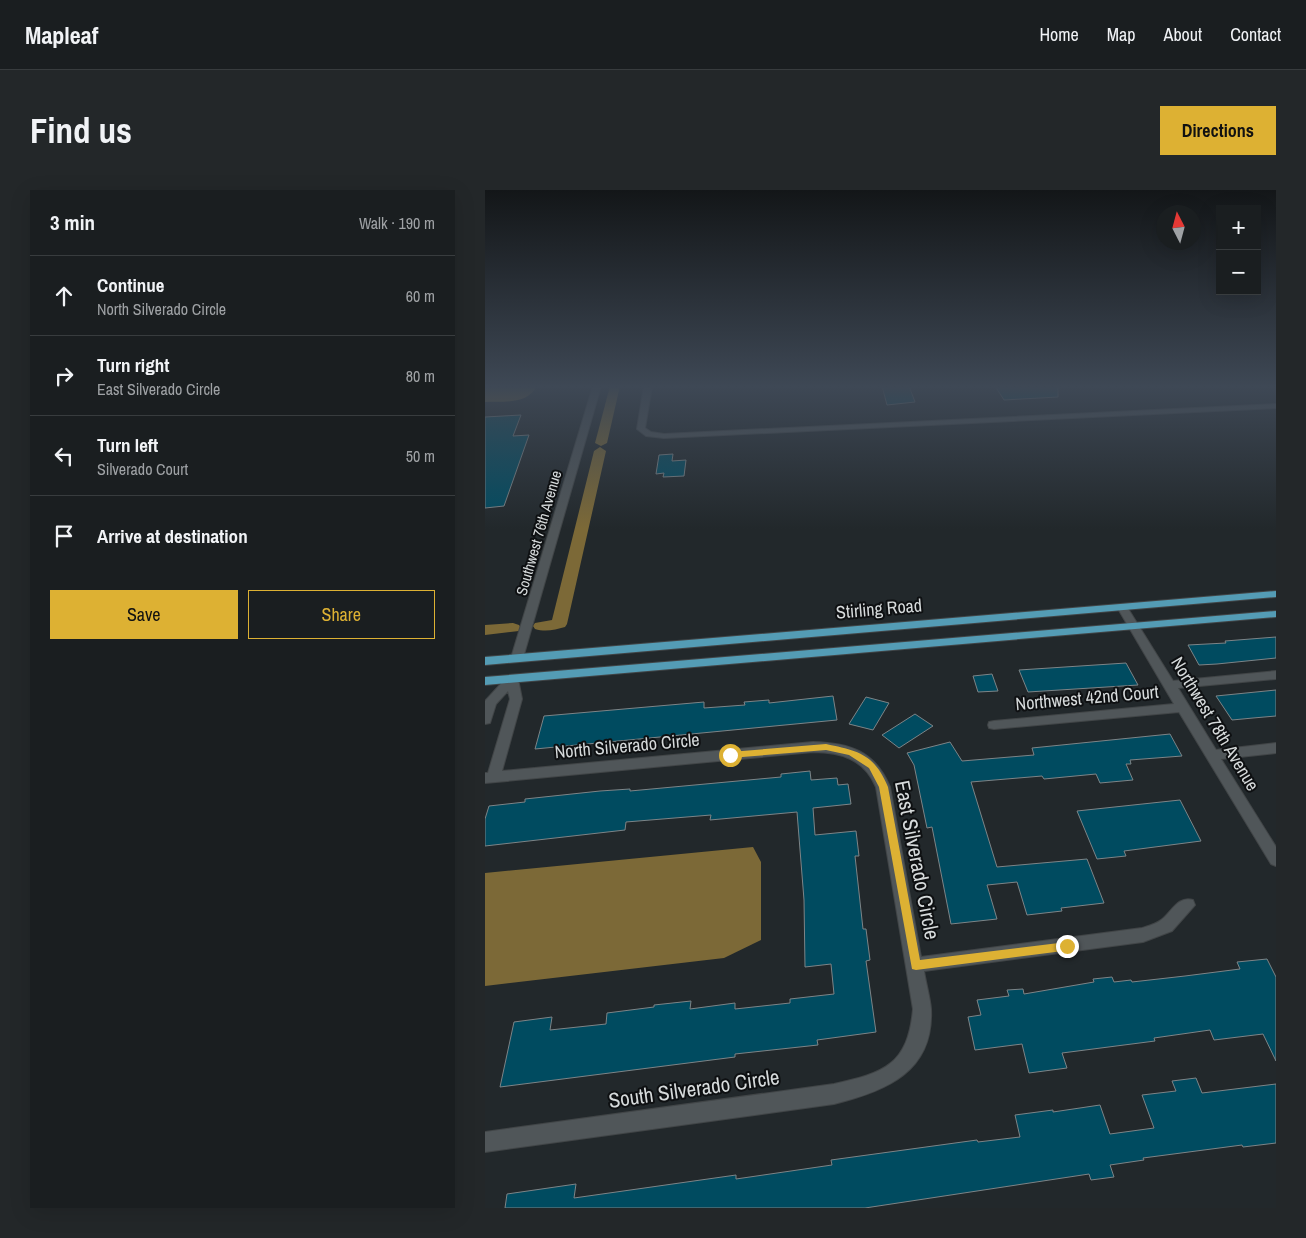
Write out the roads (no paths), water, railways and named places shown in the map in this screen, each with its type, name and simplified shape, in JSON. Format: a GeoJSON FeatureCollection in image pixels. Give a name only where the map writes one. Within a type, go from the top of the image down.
{"type":"FeatureCollection","features":[{"type":"Feature","properties":{"kind":"main road","name":"Stirling Road"},"geometry":{"type":"LineString","coordinates":[[485,661],[1276,594]]}},
{"type":"Feature","properties":{"kind":"main road"},"geometry":{"type":"LineString","coordinates":[[485,681],[1276,614]]}},
{"type":"Feature","properties":{"kind":"main road"},"geometry":{"type":"LineString","coordinates":[[511,678],[530,666],[563,654]]}},
{"type":"Feature","properties":{"kind":"street","name":"Southwest 76th Avenue"},"geometry":{"type":"LineString","coordinates":[[517,658],[583,434]]}},
{"type":"Feature","properties":{"kind":"street"},"geometry":{"type":"LineString","coordinates":[[648,434],[714,434]]}},
{"type":"Feature","properties":{"kind":"street","name":"Northwest 78th Avenue"},"geometry":{"type":"LineString","coordinates":[[1122,607],[1276,860]]}},
{"type":"Feature","properties":{"kind":"street","name":"Northwest 42nd Court"},"geometry":{"type":"LineString","coordinates":[[1170,685],[1276,675]]}},
{"type":"Feature","properties":{"kind":"street"},"geometry":{"type":"LineString","coordinates":[[485,720],[490,703],[511,678]]}},
{"type":"Feature","properties":{"kind":"street"},"geometry":{"type":"LineString","coordinates":[[489,778],[516,699],[511,678]]}},
{"type":"Feature","properties":{"kind":"street","name":"Northwest 42nd Court"},"geometry":{"type":"LineString","coordinates":[[994,725],[1184,707]]}},
{"type":"Feature","properties":{"kind":"street","name":"North Silverado Circle"},"geometry":{"type":"LineString","coordinates":[[489,778],[813,747],[836,748],[860,757]]}},
{"type":"Feature","properties":{"kind":"street"},"geometry":{"type":"LineString","coordinates":[[1212,755],[1276,748]]}},
{"type":"Feature","properties":{"kind":"street","name":"East Silverado Circle"},"geometry":{"type":"LineString","coordinates":[[860,757],[877,771],[883,787],[916,965],[922,1009],[922,1026],[918,1040],[903,1064]]}},
{"type":"Feature","properties":{"kind":"street"},"geometry":{"type":"LineString","coordinates":[[916,965],[1143,935],[1166,926],[1187,904]]}},
{"type":"Feature","properties":{"kind":"street","name":"South Silverado Circle"},"geometry":{"type":"LineString","coordinates":[[485,1142],[834,1094],[877,1083],[903,1064]]}},
{"type":"Feature","properties":{"kind":"waterway"},"geometry":{"type":"LineString","coordinates":[[601,443],[603,434]]}},
{"type":"Feature","properties":{"kind":"waterway"},"geometry":{"type":"LineString","coordinates":[[541,626],[559,624],[600,451]]}},
{"type":"Feature","properties":{"kind":"waterway"},"geometry":{"type":"LineString","coordinates":[[485,630],[513,628]]}}]}
